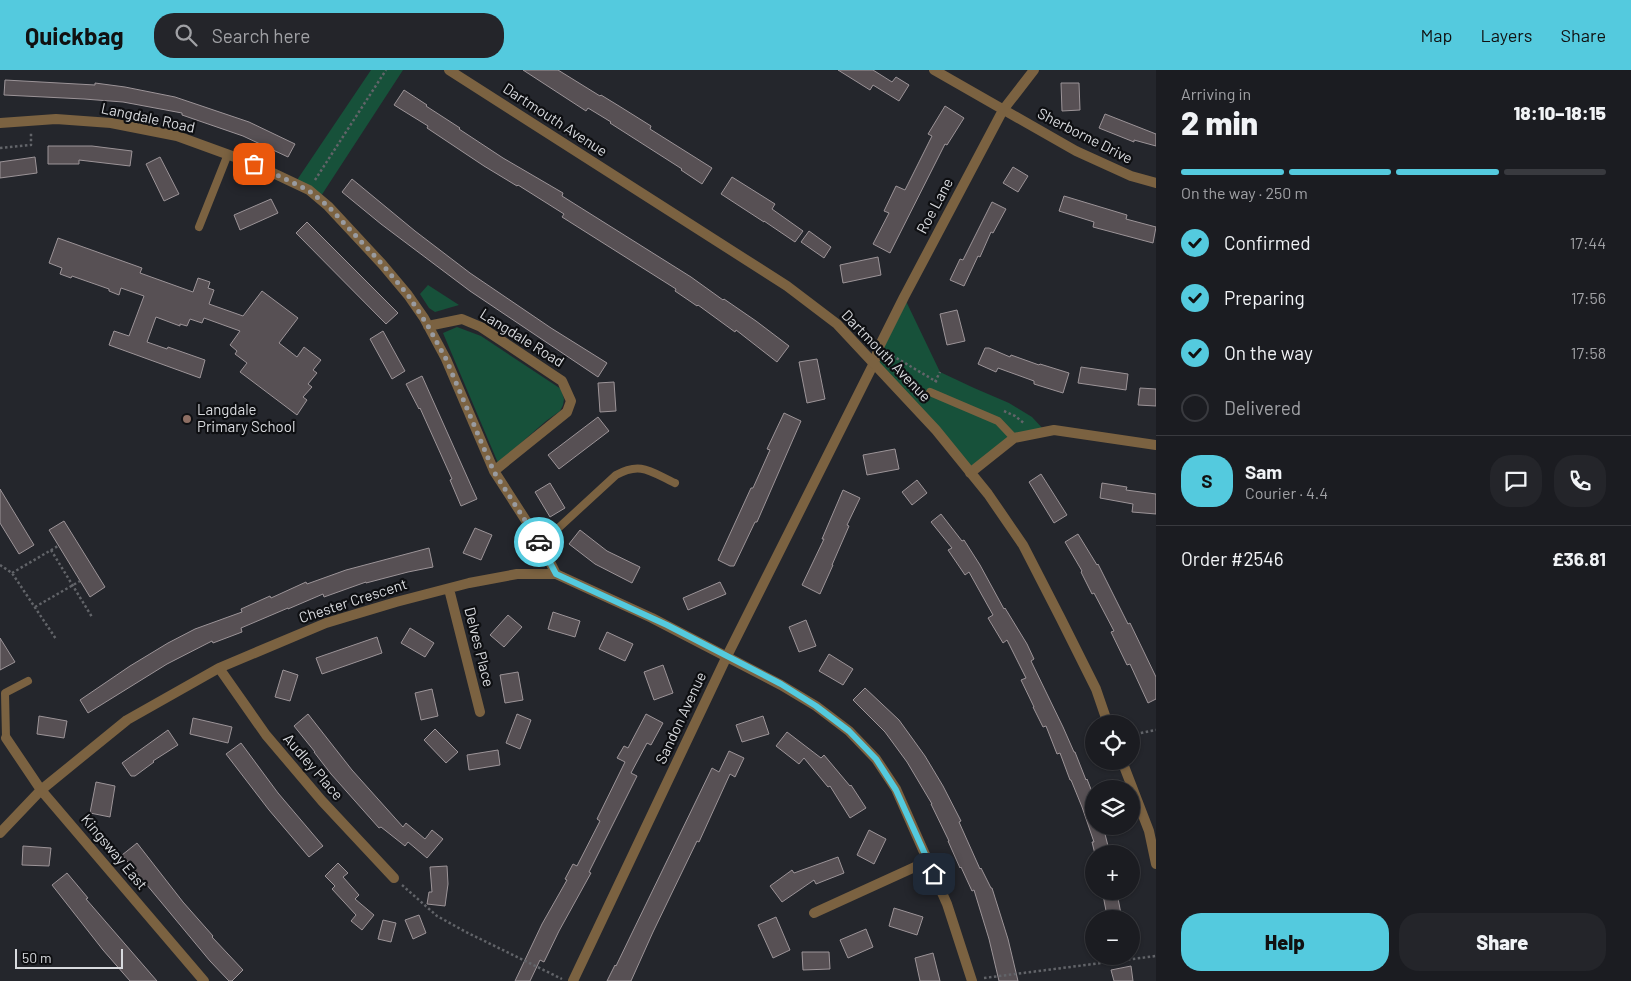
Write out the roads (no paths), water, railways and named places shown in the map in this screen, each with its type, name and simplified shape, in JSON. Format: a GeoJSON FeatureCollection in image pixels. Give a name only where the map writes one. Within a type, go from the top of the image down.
{"type":"FeatureCollection","features":[{"type":"Feature","properties":{"kind":"street","name":"Dartmouth Avenue"},"geometry":{"type":"LineString","coordinates":[[449,70],[787,286],[837,324],[936,430],[988,494],[1023,545],[1096,689],[1105,715]]}},
{"type":"Feature","properties":{"kind":"street","name":"Sherborne Drive"},"geometry":{"type":"LineString","coordinates":[[934,70],[1076,151],[1131,176],[1156,183]]}},
{"type":"Feature","properties":{"kind":"street","name":"Roe Lane"},"geometry":{"type":"LineString","coordinates":[[874,363],[879,347],[904,297],[1003,110],[1034,70]]}},
{"type":"Feature","properties":{"kind":"street","name":"Langdale Road"},"geometry":{"type":"LineString","coordinates":[[0,123],[56,119],[111,123],[177,136],[254,164],[308,190],[328,206],[408,295],[428,326],[446,359],[494,472],[540,544],[556,574]]}},
{"type":"Feature","properties":{"kind":"street","name":"Langdale Road"},"geometry":{"type":"LineString","coordinates":[[428,326],[462,319],[481,327],[562,381],[571,401],[567,412],[494,472]]}},
{"type":"Feature","properties":{"kind":"street","name":"Sandon Avenue"},"geometry":{"type":"LineString","coordinates":[[573,981],[728,656],[874,363]]}},
{"type":"Feature","properties":{"kind":"street"},"geometry":{"type":"LineString","coordinates":[[970,473],[1014,438],[1036,432],[1054,430],[1156,445]]}},
{"type":"Feature","properties":{"kind":"street","name":"Chester Crescent"},"geometry":{"type":"LineString","coordinates":[[0,833],[42,790],[128,720],[219,668],[326,623],[449,588],[517,574],[556,574],[652,618],[781,684],[816,706],[849,731],[876,759],[896,790],[947,904],[972,981]]}},
{"type":"Feature","properties":{"kind":"street","name":"Delves Place"},"geometry":{"type":"LineString","coordinates":[[449,588],[480,712]]}},
{"type":"Feature","properties":{"kind":"street","name":"Audley Place"},"geometry":{"type":"LineString","coordinates":[[219,668],[266,736],[322,801],[394,878]]}},
{"type":"Feature","properties":{"kind":"street","name":"Kingsway East"},"geometry":{"type":"LineString","coordinates":[[6,738],[42,790],[204,981]]}},
{"type":"Feature","properties":{"kind":"street"},"geometry":{"type":"LineString","coordinates":[[1125,770],[1149,831],[1156,864]]}},
{"type":"Feature","properties":{"kind":"street"},"geometry":{"type":"LineString","coordinates":[[814,912],[928,860]]}},
{"type":"Feature","properties":{"kind":"lane"},"geometry":{"type":"LineString","coordinates":[[199,227],[228,154]]}},
{"type":"Feature","properties":{"kind":"lane"},"geometry":{"type":"LineString","coordinates":[[930,392],[998,422],[1014,438]]}},
{"type":"Feature","properties":{"kind":"lane"},"geometry":{"type":"LineString","coordinates":[[540,544],[616,474],[626,469],[642,467],[675,483]]}},
{"type":"Feature","properties":{"kind":"lane"},"geometry":{"type":"LineString","coordinates":[[6,738],[5,693],[28,681]]}},
{"type":"Feature","properties":{"kind":"place","name":"Langdale Primary School"},"geometry":{"type":"Point","coordinates":[187,419]}}]}
